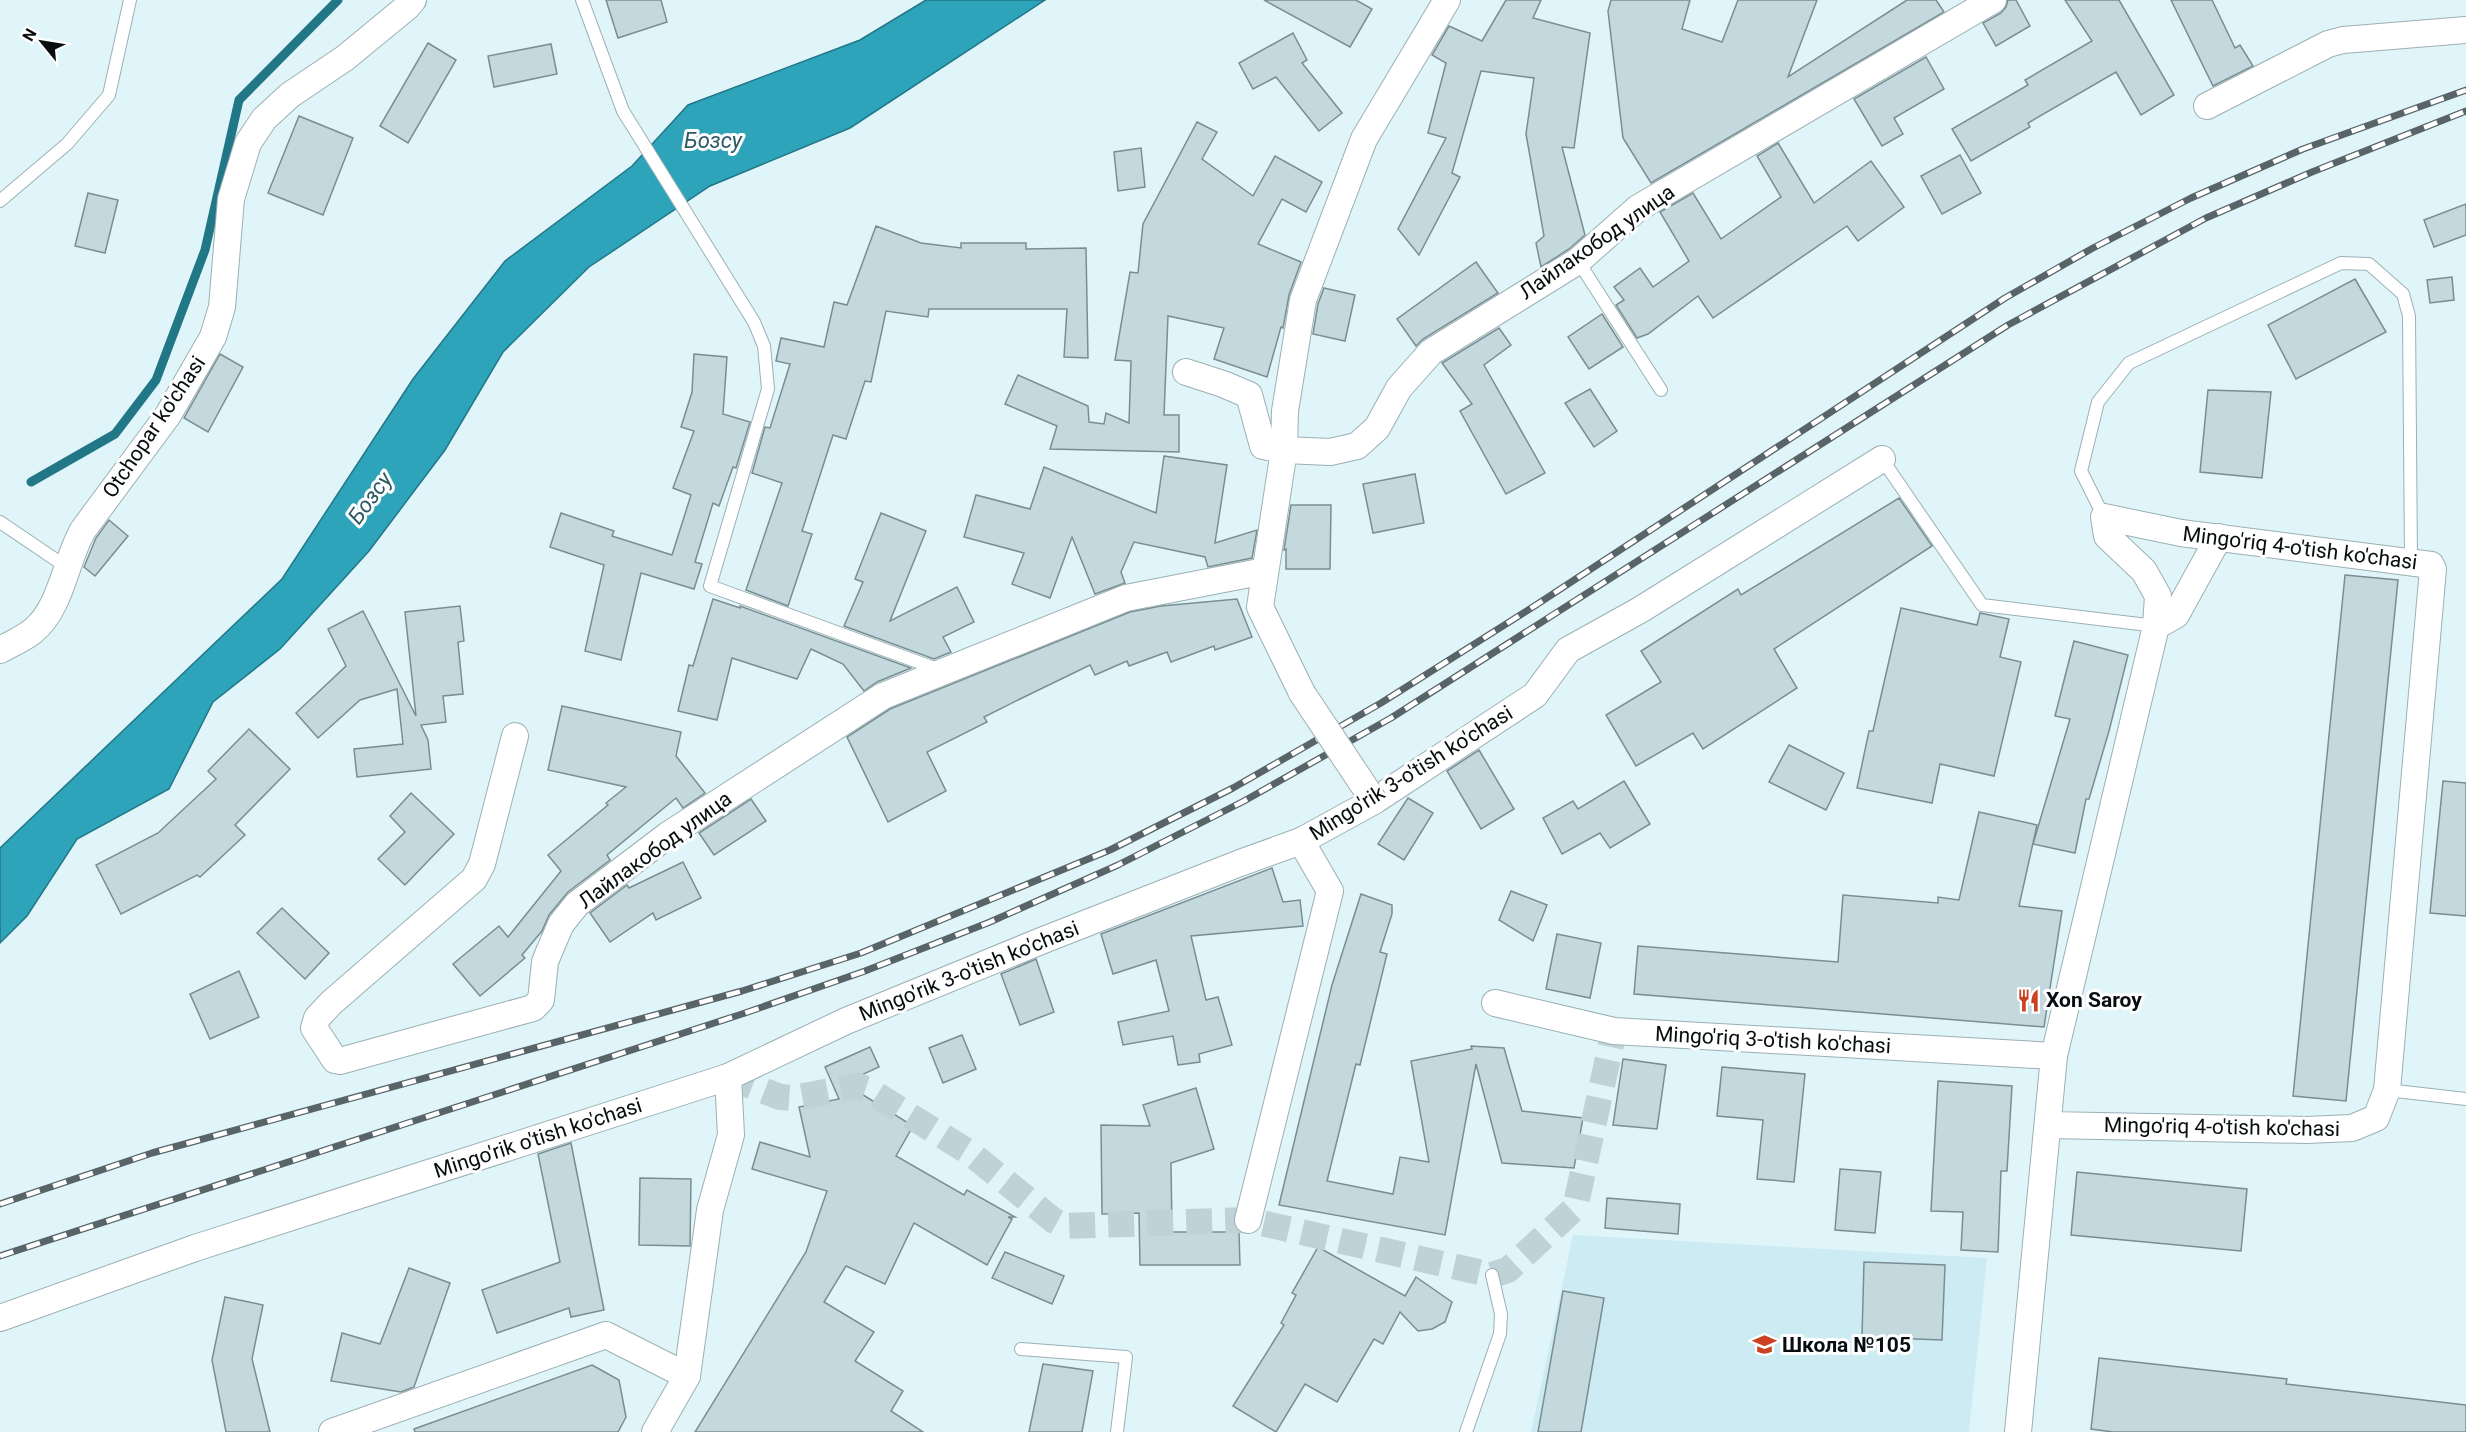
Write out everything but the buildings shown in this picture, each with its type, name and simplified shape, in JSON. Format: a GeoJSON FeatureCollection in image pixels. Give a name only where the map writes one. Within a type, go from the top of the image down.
{"type":"FeatureCollection","features":[{"type":"Feature","properties":{"kind":"street","name":"Otchopar ko'chasi"},"geometry":{"type":"LineString","coordinates":[[0,650],[34,630],[43,620],[83,530],[168,415],[213,337],[222,307],[231,199],[248,143],[264,119],[290,95],[345,58],[413,0]]}},
{"type":"Feature","properties":{"kind":"street"},"geometry":{"type":"LineString","coordinates":[[1374,801],[1302,693],[1260,608],[1284,450],[1285,411],[1303,300],[1364,139],[1446,0]]}},
{"type":"Feature","properties":{"kind":"street","name":"Лайлакобод улица"},"geometry":{"type":"LineString","coordinates":[[1186,372],[1249,395],[1263,446],[1330,453],[1357,446],[1377,428],[1399,388],[1431,352],[1578,261],[1638,208],[1994,0]]}},
{"type":"Feature","properties":{"kind":"street"},"geometry":{"type":"LineString","coordinates":[[2207,106],[2328,44],[2343,40],[2466,30]]}},
{"type":"Feature","properties":{"kind":"street","name":"Mingo'rik 3-o'tish ko'chasi"},"geometry":{"type":"LineString","coordinates":[[728,1077],[889,1003],[1074,928],[1301,841],[1374,801],[1535,695],[1568,650],[1640,610],[1882,459]]}},
{"type":"Feature","properties":{"kind":"street"},"geometry":{"type":"LineString","coordinates":[[2018,1432],[2054,1056],[2156,626],[2158,596],[2144,571],[2107,536],[2104,516]]}},
{"type":"Feature","properties":{"kind":"street","name":"Mingo'riq 4-o'tish ko'chasi"},"geometry":{"type":"LineString","coordinates":[[2049,1125],[2306,1130],[2352,1128],[2376,1118],[2387,1090],[2433,569],[2431,566],[2411,562],[2146,527],[2104,516]]}},
{"type":"Feature","properties":{"kind":"street"},"geometry":{"type":"LineString","coordinates":[[2156,626],[2176,615],[2219,537]]}},
{"type":"Feature","properties":{"kind":"street","name":"Лайлакобод улица"},"geometry":{"type":"LineString","coordinates":[[515,736],[482,864],[474,879],[331,1003],[317,1018],[314,1028],[335,1060],[340,1061],[533,1008],[541,1000],[545,962],[549,952],[561,924],[577,904],[668,836],[884,696],[1126,597],[1265,571]]}},
{"type":"Feature","properties":{"kind":"street"},"geometry":{"type":"LineString","coordinates":[[1248,1220],[1330,891],[1301,841]]}},
{"type":"Feature","properties":{"kind":"street","name":"Mingo'riq 3-o'tish ko'chasi"},"geometry":{"type":"LineString","coordinates":[[1495,1003],[1614,1031],[2054,1056]]}},
{"type":"Feature","properties":{"kind":"street"},"geometry":{"type":"LineString","coordinates":[[655,1432],[687,1376],[710,1210],[731,1135],[728,1077]]}},
{"type":"Feature","properties":{"kind":"street","name":"Mingo'rik o'tish ko'chasi"},"geometry":{"type":"LineString","coordinates":[[0,1318],[195,1248],[728,1077]]}},
{"type":"Feature","properties":{"kind":"street"},"geometry":{"type":"LineString","coordinates":[[332,1432],[606,1335],[687,1376]]}},
{"type":"Feature","properties":{"kind":"lane"},"geometry":{"type":"LineString","coordinates":[[0,201],[68,144],[109,95],[130,0]]}},
{"type":"Feature","properties":{"kind":"lane"},"geometry":{"type":"LineString","coordinates":[[582,0],[623,111],[754,322],[765,346],[768,389],[710,586],[944,672]]}},
{"type":"Feature","properties":{"kind":"lane"},"geometry":{"type":"LineString","coordinates":[[1578,261],[1661,390]]}},
{"type":"Feature","properties":{"kind":"lane"},"geometry":{"type":"LineString","coordinates":[[2104,516],[2081,471],[2098,402],[2129,363],[2341,263],[2369,264],[2403,294],[2409,316],[2411,562]]}},
{"type":"Feature","properties":{"kind":"lane"},"geometry":{"type":"LineString","coordinates":[[1882,459],[1982,605],[2156,626]]}},
{"type":"Feature","properties":{"kind":"lane"},"geometry":{"type":"LineString","coordinates":[[0,522],[68,568]]}},
{"type":"Feature","properties":{"kind":"lane"},"geometry":{"type":"LineString","coordinates":[[2387,1090],[2466,1099]]}},
{"type":"Feature","properties":{"kind":"lane"},"geometry":{"type":"LineString","coordinates":[[1466,1432],[1500,1334],[1501,1314],[1492,1275]]}},
{"type":"Feature","properties":{"kind":"lane"},"geometry":{"type":"LineString","coordinates":[[1021,1349],[1126,1357],[1117,1432]]}},
{"type":"Feature","properties":{"kind":"shaded area","name":"Школа №105"},"geometry":{"type":"Polygon","coordinates":[[[1573,1235],[1987,1258],[1969,1432],[1531,1432],[1573,1235]]]}},
{"type":"Feature","properties":{"kind":"water","name":"Бозсу"},"geometry":{"type":"Polygon","coordinates":[[[926,0],[1045,0],[850,128],[710,186],[589,267],[503,352],[445,450],[369,551],[280,649],[213,702],[169,789],[77,839],[27,916],[0,943],[0,848],[282,579],[413,379],[505,261],[632,166],[688,105],[860,40],[926,0]]]}},
{"type":"Feature","properties":{"kind":"waterway"},"geometry":{"type":"LineString","coordinates":[[31,482],[115,434],[156,380],[205,250],[239,100],[338,0]]}},
{"type":"Feature","properties":{"kind":"tunnel"},"geometry":{"type":"LineString","coordinates":[[728,1077],[780,1097],[793,1098],[858,1086],[867,1089],[970,1153],[1053,1220],[1064,1226],[1248,1220],[1492,1275],[1508,1270],[1575,1208],[1614,1031]]}},
{"type":"Feature","properties":{"kind":"railway"},"geometry":{"type":"LineString","coordinates":[[0,1204],[152,1153],[742,991],[861,953],[1110,850],[1233,788],[1381,703],[1536,605],[2005,298],[2093,248],[2191,198],[2303,149],[2466,90]]}},
{"type":"Feature","properties":{"kind":"railway"},"geometry":{"type":"LineString","coordinates":[[0,1256],[745,1013],[865,971],[990,922],[1118,865],[1244,801],[1391,718],[2008,325],[2206,218],[2312,172],[2466,111]]}},
{"type":"Feature","properties":{"kind":"place","name":"Xon Saroy"},"geometry":{"type":"Point","coordinates":[2028,1000]}},
{"type":"Feature","properties":{"kind":"place","name":"Школа №105"},"geometry":{"type":"Point","coordinates":[1764,1345]}}]}
